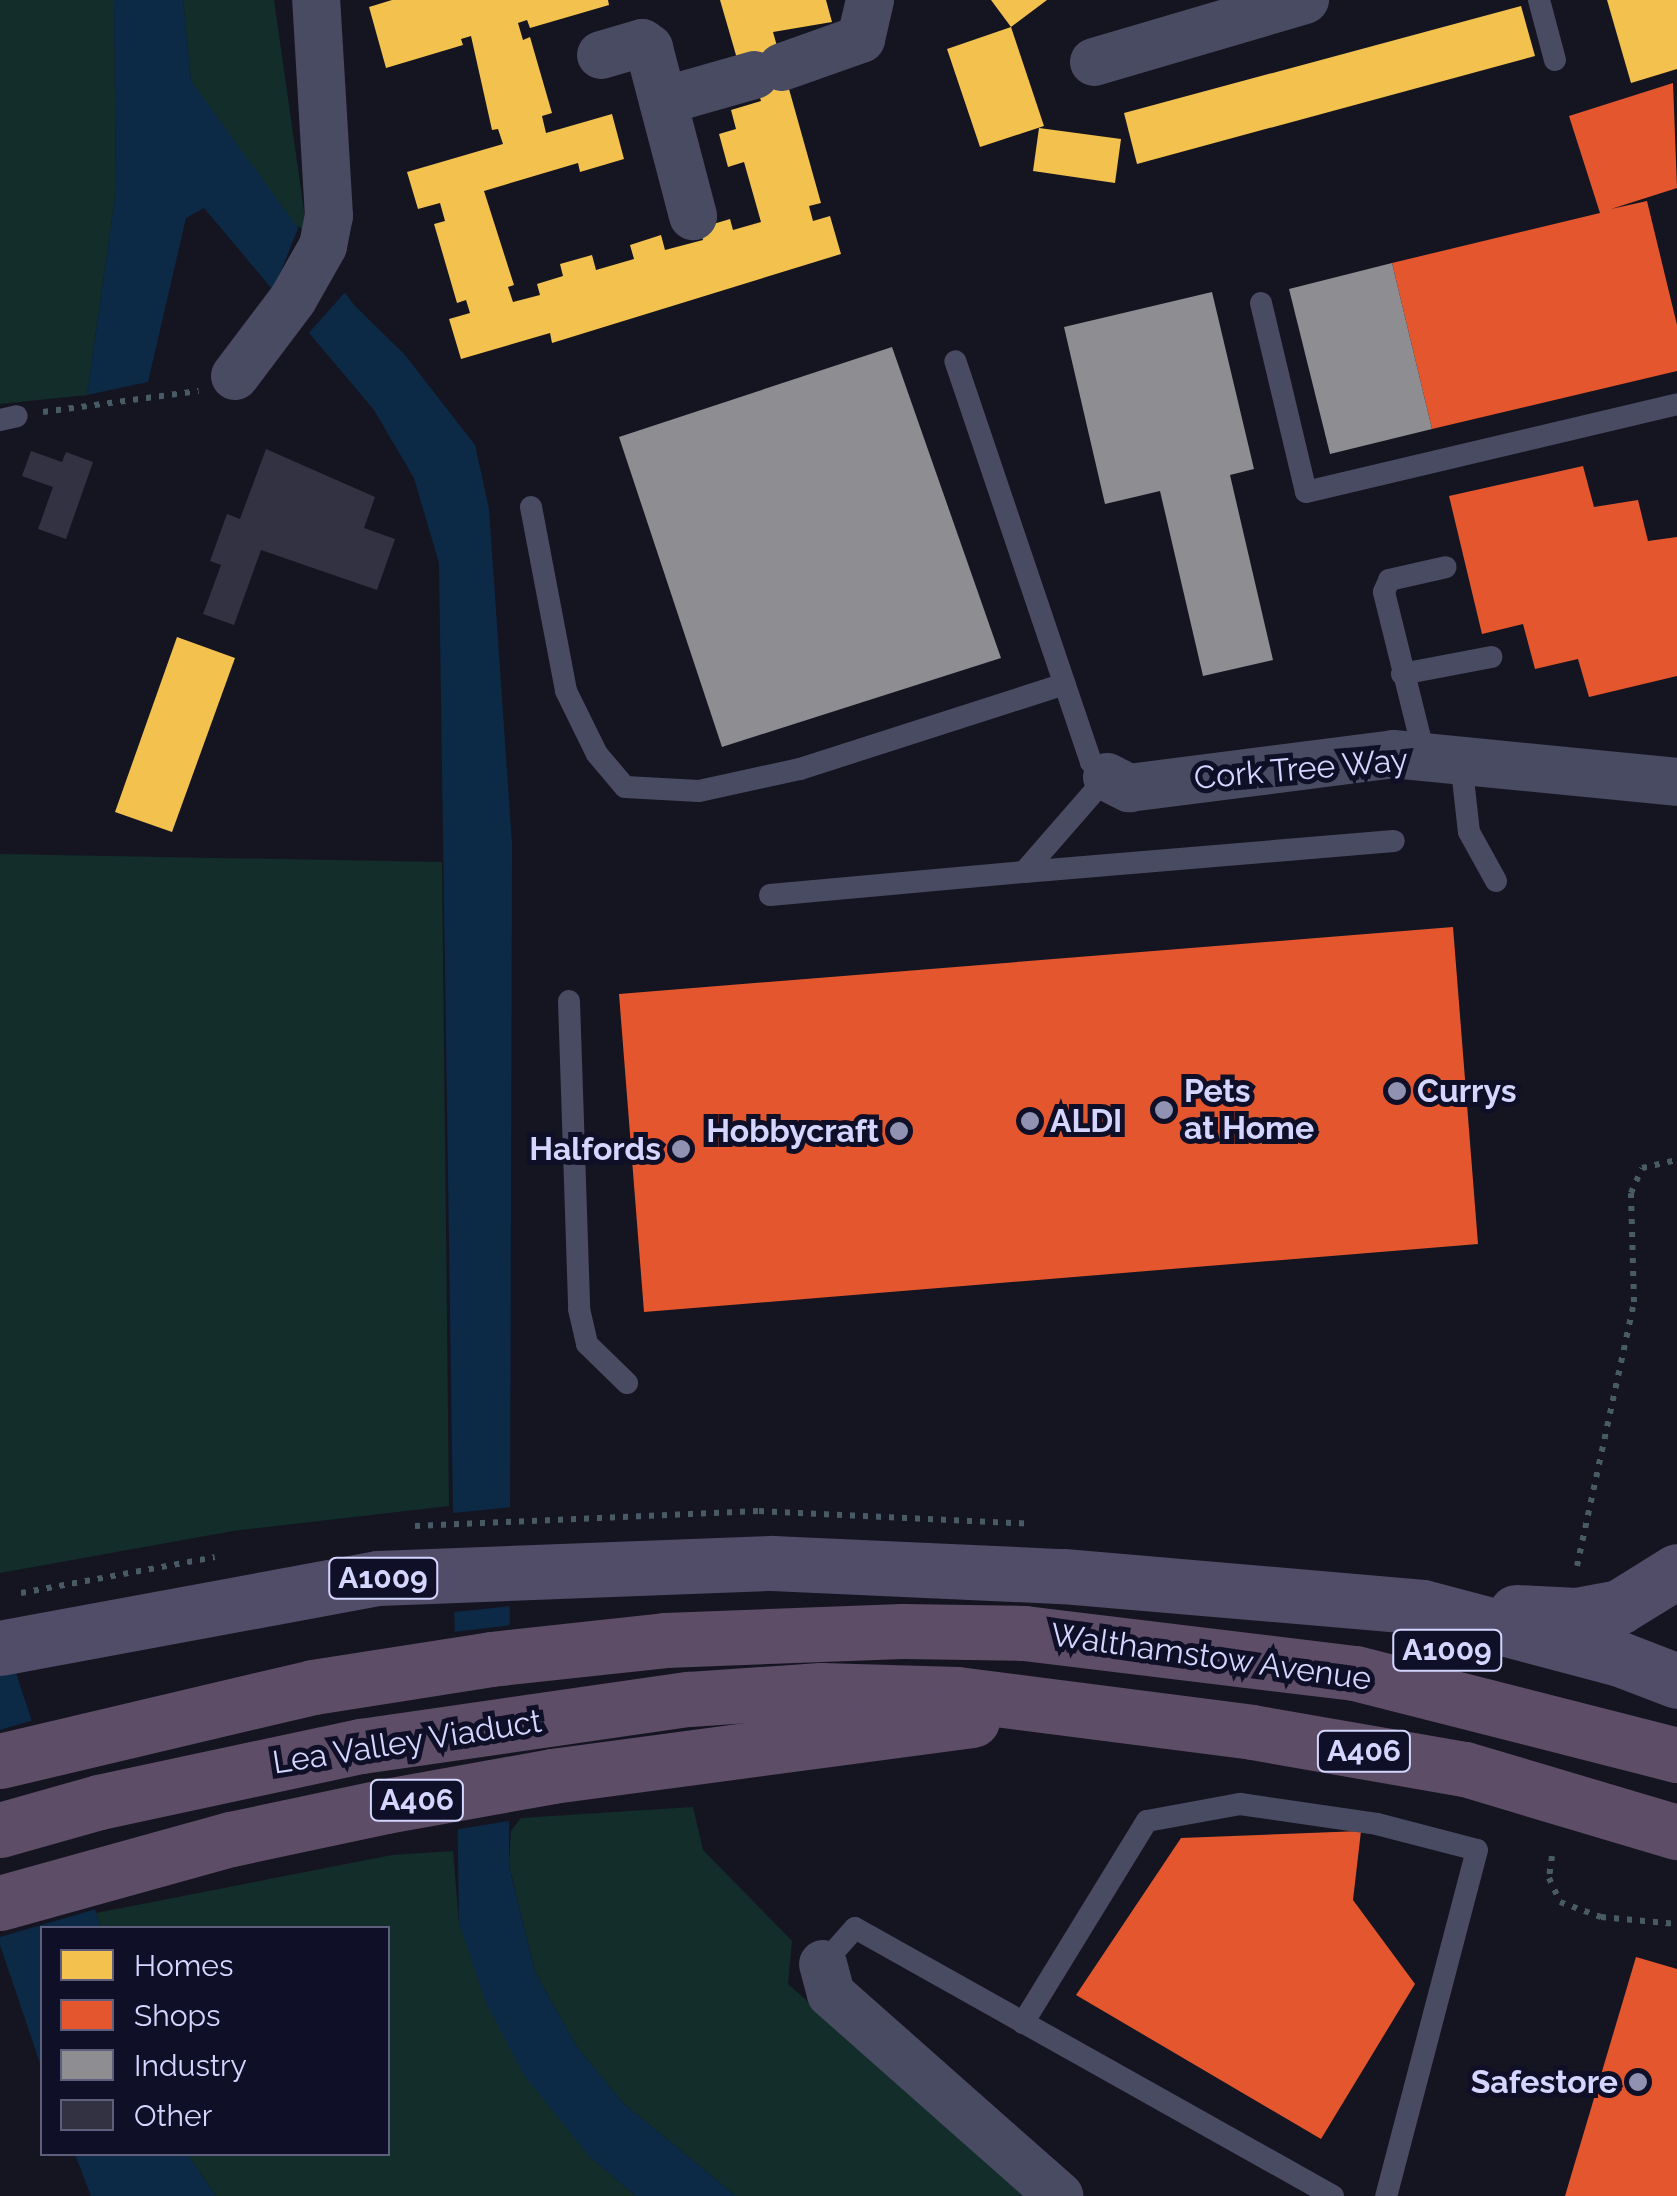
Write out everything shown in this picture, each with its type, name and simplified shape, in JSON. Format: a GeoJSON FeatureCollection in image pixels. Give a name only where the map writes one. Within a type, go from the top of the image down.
{"type":"FeatureCollection","features":[{"type":"Feature","properties":{"kind":"highway","name":"Walthamstow Avenue"},"geometry":{"type":"LineString","coordinates":[[795,1633],[1024,1633],[1205,1651],[1355,1673],[1677,1755]]}},
{"type":"Feature","properties":{"kind":"highway","name":"Lea Valley Viaduct"},"geometry":{"type":"LineString","coordinates":[[0,1761],[312,1687],[575,1650],[795,1633]]}},
{"type":"Feature","properties":{"kind":"highway","name":"A406"},"geometry":{"type":"LineString","coordinates":[[0,1903],[231,1839],[552,1776],[832,1714],[957,1694],[1044,1709],[1252,1732],[1465,1768],[1677,1832]]}},
{"type":"Feature","properties":{"kind":"highway","name":"Lea Valley Viaduct"},"geometry":{"type":"LineString","coordinates":[[0,1830],[191,1780],[360,1746],[689,1698],[832,1714]]}},
{"type":"Feature","properties":{"kind":"main road","name":"A1009"},"geometry":{"type":"LineString","coordinates":[[0,1648],[378,1578],[772,1562],[1217,1588],[1423,1607],[1576,1615],[1619,1607],[1677,1571]]}},
{"type":"Feature","properties":{"kind":"main road","name":"A1009"},"geometry":{"type":"LineString","coordinates":[[1217,1588],[1677,1709]]}},
{"type":"Feature","properties":{"kind":"main road"},"geometry":{"type":"LineString","coordinates":[[1423,1607],[1620,1658],[1677,1681]]}},
{"type":"Feature","properties":{"kind":"street"},"geometry":{"type":"LineString","coordinates":[[235,376],[284,313],[323,246],[329,216],[316,0]]}},
{"type":"Feature","properties":{"kind":"street"},"geometry":{"type":"LineString","coordinates":[[663,101],[861,39],[870,0]]}},
{"type":"Feature","properties":{"kind":"street"},"geometry":{"type":"LineString","coordinates":[[1094,62],[1305,0]]}},
{"type":"Feature","properties":{"kind":"street"},"geometry":{"type":"LineString","coordinates":[[601,54],[642,43],[649,48],[694,216]]}},
{"type":"Feature","properties":{"kind":"street","name":"Cork Tree Way"},"geometry":{"type":"LineString","coordinates":[[1094,796],[1362,757],[1443,760],[1677,782]]}},
{"type":"Feature","properties":{"kind":"street"},"geometry":{"type":"LineString","coordinates":[[823,1964],[831,1994],[1059,2196]]}},
{"type":"Feature","properties":{"kind":"lane"},"geometry":{"type":"LineString","coordinates":[[1538,0],[1555,60]]}},
{"type":"Feature","properties":{"kind":"lane"},"geometry":{"type":"LineString","coordinates":[[1261,304],[1306,492],[1677,404]]}},
{"type":"Feature","properties":{"kind":"lane"},"geometry":{"type":"LineString","coordinates":[[955,361],[1092,762],[1094,796],[1024,872]]}},
{"type":"Feature","properties":{"kind":"lane"},"geometry":{"type":"LineString","coordinates":[[531,507],[566,692],[596,754],[625,787],[698,790],[800,770],[1064,684]]}},
{"type":"Feature","properties":{"kind":"lane"},"geometry":{"type":"LineString","coordinates":[[1446,567],[1384,586],[1402,674],[1443,760],[1468,832],[1496,881]]}},
{"type":"Feature","properties":{"kind":"lane"},"geometry":{"type":"LineString","coordinates":[[1402,674],[1491,658]]}},
{"type":"Feature","properties":{"kind":"lane"},"geometry":{"type":"LineString","coordinates":[[770,895],[1394,841]]}},
{"type":"Feature","properties":{"kind":"lane"},"geometry":{"type":"LineString","coordinates":[[569,1000],[579,1308],[588,1344],[627,1383]]}},
{"type":"Feature","properties":{"kind":"lane"},"geometry":{"type":"LineString","coordinates":[[1024,2023],[1146,1820],[1240,1804],[1377,1824],[1478,1850],[1386,2196]]}},
{"type":"Feature","properties":{"kind":"lane"},"geometry":{"type":"LineString","coordinates":[[823,1964],[855,1928],[1333,2196]]}},
{"type":"Feature","properties":{"kind":"path"},"geometry":{"type":"LineString","coordinates":[[8,418],[220,388],[235,376]]}},
{"type":"Feature","properties":{"kind":"path"},"geometry":{"type":"LineString","coordinates":[[1576,1566],[1634,1302],[1631,1193],[1642,1168],[1677,1160]]}},
{"type":"Feature","properties":{"kind":"path"},"geometry":{"type":"LineString","coordinates":[[1552,1856],[1549,1878],[1560,1902],[1601,1916],[1677,1924]]}},
{"type":"Feature","properties":{"kind":"green space"},"geometry":{"type":"Polygon","coordinates":[[[0,0],[114,0],[116,191],[87,395],[0,404],[0,0]]]}},
{"type":"Feature","properties":{"kind":"green space"},"geometry":{"type":"Polygon","coordinates":[[[183,0],[274,0],[308,239],[264,190],[191,81],[183,0]]]}},
{"type":"Feature","properties":{"kind":"green space"},"geometry":{"type":"Polygon","coordinates":[[[0,854],[442,862],[449,1506],[233,1531],[0,1573],[0,854]]]}},
{"type":"Feature","properties":{"kind":"green space"},"geometry":{"type":"Polygon","coordinates":[[[693,1807],[703,1850],[792,1941],[788,1984],[1027,2196],[736,2196],[623,2103],[577,2047],[535,1972],[509,1865],[511,1831],[521,1818],[693,1807]]]}},
{"type":"Feature","properties":{"kind":"green space"},"geometry":{"type":"Polygon","coordinates":[[[453,1851],[459,1923],[589,2156],[636,2196],[216,2196],[188,2156],[390,2156],[390,1926],[100,1926],[96,1913],[392,1855],[453,1851]]]}},
{"type":"Feature","properties":{"kind":"water"},"geometry":{"type":"Polygon","coordinates":[[[114,0],[183,0],[191,81],[354,305],[405,355],[475,445],[489,509],[512,844],[509,1866],[535,1972],[577,2047],[623,2103],[736,2196],[636,2196],[589,2156],[524,2075],[486,2003],[459,1923],[439,563],[414,478],[374,410],[204,208],[186,218],[148,382],[87,395],[116,191],[114,0]]]}},
{"type":"Feature","properties":{"kind":"water"},"geometry":{"type":"Polygon","coordinates":[[[0,1625],[100,1926],[40,1926],[40,2063],[0,1945],[0,1625]]]}},
{"type":"Feature","properties":{"kind":"water"},"geometry":{"type":"Polygon","coordinates":[[[76,2156],[188,2156],[216,2196],[91,2196],[76,2156]]]}},
{"type":"Feature","properties":{"kind":"pier"},"geometry":{"type":"Polygon","coordinates":[[[299,226],[348,289],[306,336],[271,296],[299,226]]]}},
{"type":"Feature","properties":{"kind":"pier"},"geometry":{"type":"Polygon","coordinates":[[[512,1507],[513,1606],[445,1613],[444,1514],[512,1507]]]}},
{"type":"Feature","properties":{"kind":"pier"},"geometry":{"type":"Polygon","coordinates":[[[513,1625],[515,1820],[448,1831],[445,1633],[513,1625]]]}},
{"type":"Feature","properties":{"kind":"pier"},"geometry":{"type":"Polygon","coordinates":[[[37,1719],[100,1908],[0,1937],[0,1730],[37,1719]]]}},
{"type":"Feature","properties":{"kind":"building: Homes"},"geometry":{"type":"Polygon","coordinates":[[[392,0],[608,0],[609,5],[530,28],[527,20],[518,23],[523,40],[530,37],[552,113],[542,116],[546,133],[612,114],[624,159],[580,172],[578,163],[484,191],[514,285],[508,287],[513,302],[540,295],[537,284],[563,276],[560,264],[592,255],[596,270],[634,259],[630,245],[661,235],[665,250],[703,240],[700,228],[730,219],[733,230],[761,222],[744,162],[728,167],[719,134],[736,129],[731,110],[761,101],[749,60],[738,62],[720,0],[826,0],[832,22],[773,32],[821,203],[809,206],[813,221],[830,216],[841,254],[552,343],[550,333],[461,359],[449,319],[470,313],[466,300],[457,303],[434,224],[445,221],[440,203],[418,209],[407,172],[503,144],[498,129],[492,130],[471,36],[461,39],[463,45],[386,68],[369,7],[392,0]]]}},
{"type":"Feature","properties":{"kind":"building: Homes"},"geometry":{"type":"Polygon","coordinates":[[[991,0],[1047,0],[1011,27],[991,0]]]}},
{"type":"Feature","properties":{"kind":"building: Homes"},"geometry":{"type":"Polygon","coordinates":[[[1607,0],[1677,0],[1677,69],[1631,83],[1607,0]]]}},
{"type":"Feature","properties":{"kind":"building: Homes"},"geometry":{"type":"Polygon","coordinates":[[[1521,6],[1535,56],[1137,164],[1124,113],[1521,6]]]}},
{"type":"Feature","properties":{"kind":"building: Homes"},"geometry":{"type":"Polygon","coordinates":[[[1011,27],[1044,126],[980,147],[947,49],[1011,27]]]}},
{"type":"Feature","properties":{"kind":"building: Homes"},"geometry":{"type":"Polygon","coordinates":[[[1039,128],[1121,139],[1115,183],[1033,171],[1039,128]]]}},
{"type":"Feature","properties":{"kind":"building: Homes"},"geometry":{"type":"Polygon","coordinates":[[[177,637],[235,658],[172,832],[115,812],[177,637]]]}},
{"type":"Feature","properties":{"kind":"building: Shops"},"geometry":{"type":"Polygon","coordinates":[[[1673,83],[1677,188],[1611,209],[1647,201],[1677,325],[1677,371],[1432,429],[1392,263],[1600,213],[1569,116],[1673,83]]]}},
{"type":"Feature","properties":{"kind":"building: Shops"},"geometry":{"type":"Polygon","coordinates":[[[1583,466],[1594,507],[1638,500],[1648,541],[1677,537],[1677,676],[1589,697],[1578,659],[1535,669],[1523,624],[1482,634],[1449,496],[1583,466]]]}},
{"type":"Feature","properties":{"kind":"building: Shops"},"geometry":{"type":"Polygon","coordinates":[[[1453,927],[1478,1244],[644,1312],[619,994],[1453,927]]]}},
{"type":"Feature","properties":{"kind":"building: Shops"},"geometry":{"type":"Polygon","coordinates":[[[1361,1831],[1353,1900],[1415,1984],[1321,2139],[1076,1995],[1181,1838],[1361,1831]]]}},
{"type":"Feature","properties":{"kind":"building: Shops","name":"Safestore"},"geometry":{"type":"Polygon","coordinates":[[[1636,1957],[1677,1969],[1677,2196],[1565,2196],[1636,1957]]]}},
{"type":"Feature","properties":{"kind":"building: Industry"},"geometry":{"type":"Polygon","coordinates":[[[1392,263],[1432,429],[1330,454],[1289,289],[1392,263]]]}},
{"type":"Feature","properties":{"kind":"building: Industry"},"geometry":{"type":"Polygon","coordinates":[[[1212,292],[1254,469],[1230,475],[1273,660],[1203,676],[1160,491],[1105,504],[1064,327],[1212,292]]]}},
{"type":"Feature","properties":{"kind":"building: Industry"},"geometry":{"type":"Polygon","coordinates":[[[892,347],[1001,658],[722,747],[619,437],[892,347]]]}},
{"type":"Feature","properties":{"kind":"building: Other"},"geometry":{"type":"Polygon","coordinates":[[[266,449],[375,497],[364,528],[395,539],[377,590],[261,550],[234,625],[203,614],[221,565],[210,561],[227,514],[240,519],[266,449]]]}},
{"type":"Feature","properties":{"kind":"building: Other"},"geometry":{"type":"Polygon","coordinates":[[[31,451],[62,462],[66,452],[93,462],[66,539],[38,529],[53,487],[22,476],[31,451]]]}},
{"type":"Feature","properties":{"kind":"place","name":"Currys"},"geometry":{"type":"Point","coordinates":[1397,1091]}},
{"type":"Feature","properties":{"kind":"place","name":"Pets at Home"},"geometry":{"type":"Point","coordinates":[1164,1110]}},
{"type":"Feature","properties":{"kind":"place","name":"ALDI"},"geometry":{"type":"Point","coordinates":[1030,1121]}},
{"type":"Feature","properties":{"kind":"place","name":"Hobbycraft"},"geometry":{"type":"Point","coordinates":[899,1131]}},
{"type":"Feature","properties":{"kind":"place","name":"Halfords"},"geometry":{"type":"Point","coordinates":[681,1149]}},
{"type":"Feature","properties":{"kind":"place","name":"Safestore"},"geometry":{"type":"Point","coordinates":[1638,2082]}}]}
